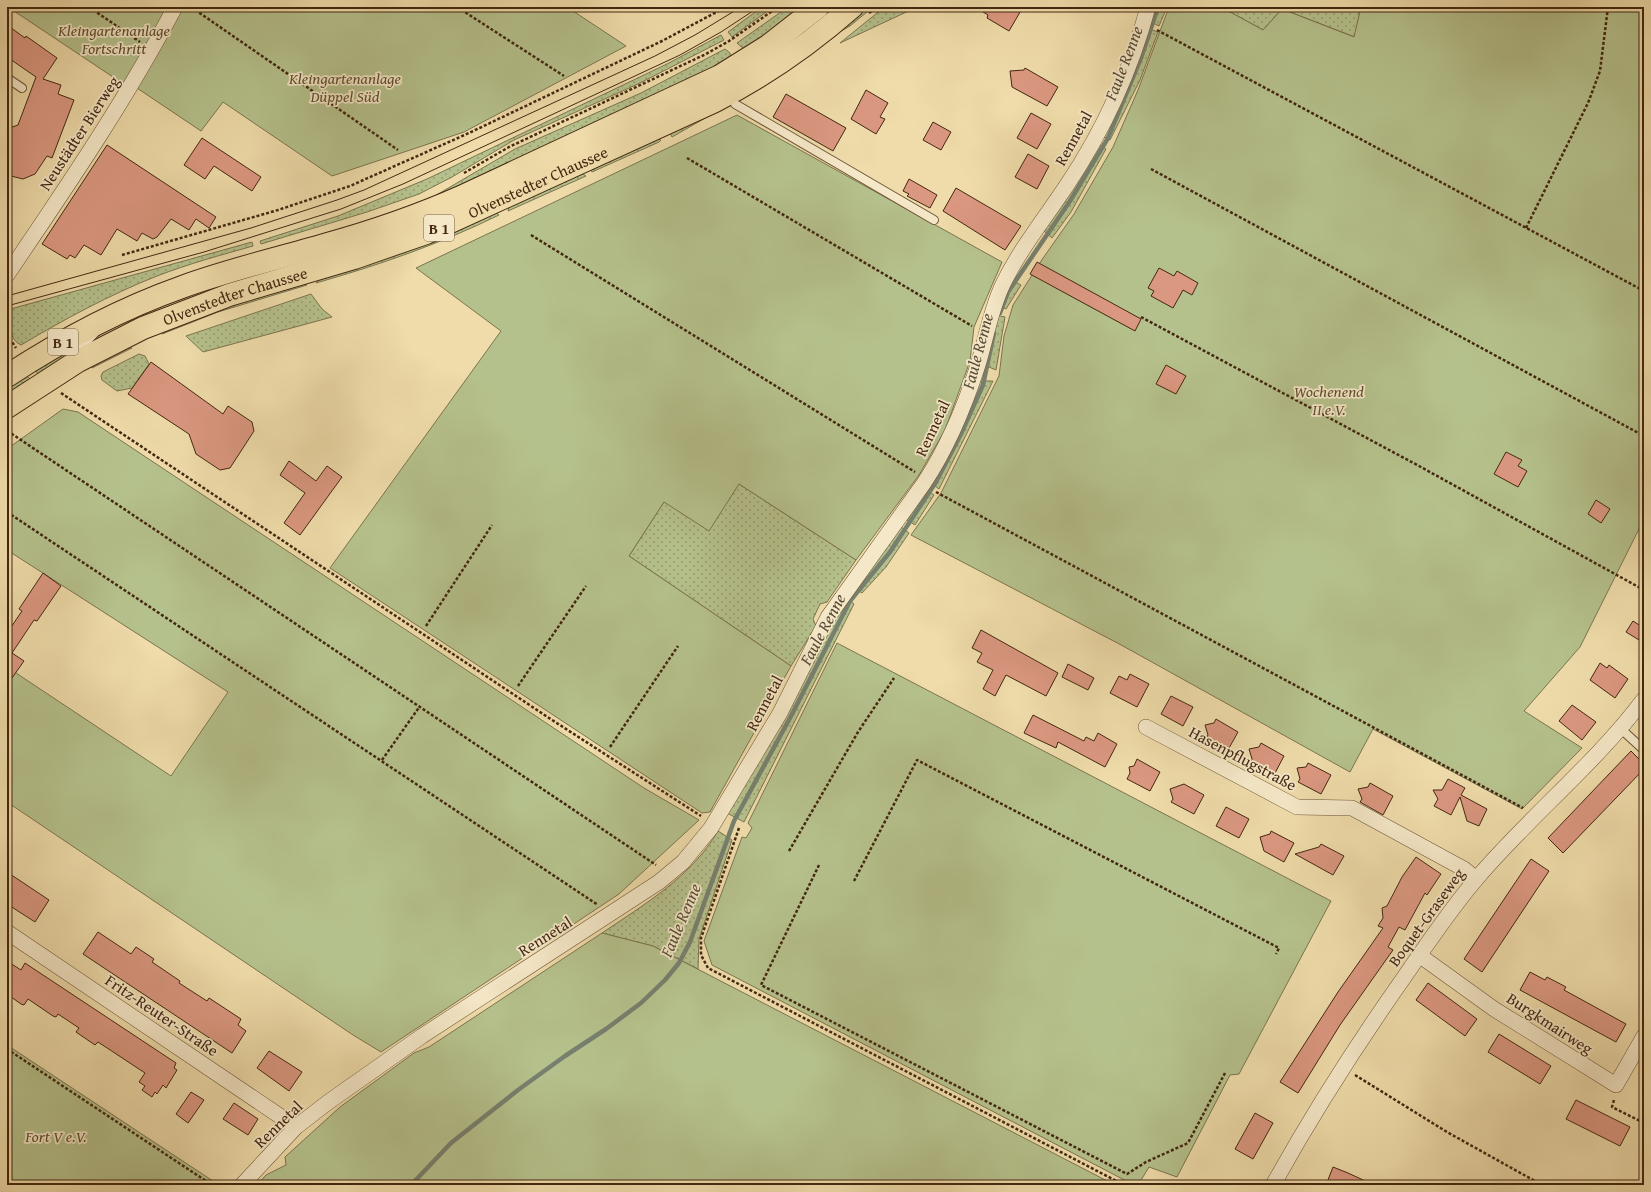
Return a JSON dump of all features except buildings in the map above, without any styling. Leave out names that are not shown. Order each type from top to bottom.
[{"type":"main road","name":"Olvenstedter Chaussee","points":[[7,376],[44,352],[121,312],[183,286],[359,235],[440,206],[720,76],[768,46],[818,7]]},
{"type":"main road","name":"Olvenstedter Chaussee","points":[[7,407],[78,362],[143,328],[208,302],[360,256],[426,233],[548,179],[730,93],[801,50],[852,7]]},
{"type":"street","name":"Neustädter Bierweg","points":[[7,274],[56,202],[152,50],[174,7]]},
{"type":"street","name":"Rennetal","points":[[242,1185],[296,1127],[327,1103],[422,1036],[659,882],[694,851],[718,817],[780,713],[828,617],[924,483],[948,441],[977,368],[998,294],[1008,274],[1068,184],[1095,138],[1131,61],[1148,7]]},
{"type":"street","name":"Boquet-Graseweg","points":[[1276,1184],[1343,1066],[1419,955],[1476,879],[1517,833],[1621,729],[1644,699]]},
{"type":"street","name":"Hasenpflugstraße","points":[[1146,727],[1297,807],[1352,808],[1464,868],[1476,879]]},
{"type":"street","name":"Fritz-Reuter-Straße","points":[[7,932],[296,1127]]},
{"type":"street","name":"Burgkmairweg","points":[[1419,955],[1494,1009],[1616,1085]]},
{"type":"street","points":[[1616,1085],[1644,1036]]},
{"type":"lane","points":[[7,78],[22,88]]},
{"type":"lane","points":[[730,93],[735,104],[934,220]]},
{"type":"lane","points":[[78,362],[78,356],[84,344],[121,312]]},
{"type":"lane","points":[[1621,729],[1644,750]]},
{"type":"path","points":[[89,7],[152,50]]},
{"type":"path","points":[[191,7],[398,150]]},
{"type":"path","points":[[457,7],[564,76]]},
{"type":"path","points":[[122,255],[294,206],[356,183],[470,133],[662,41],[726,7]]},
{"type":"path","points":[[461,175],[508,147],[706,54],[729,41],[778,7]]},
{"type":"path","points":[[1526,228],[1588,103],[1600,71],[1608,7]]},
{"type":"path","points":[[1157,30],[1644,291]]},
{"type":"path","points":[[687,158],[974,327]]},
{"type":"path","points":[[1151,169],[1644,436]]},
{"type":"path","points":[[531,235],[919,475]]},
{"type":"path","points":[[1141,316],[1419,466],[1644,590]]},
{"type":"path","points":[[7,334],[19,353]]},
{"type":"path","points":[[12,352],[23,346]]},
{"type":"path","points":[[59,392],[707,820],[718,817]]},
{"type":"path","points":[[7,437],[12,434],[661,868]]},
{"type":"path","points":[[936,492],[1524,808]]},
{"type":"path","points":[[7,512],[382,760],[600,907]]},
{"type":"path","points":[[426,626],[492,525]]},
{"type":"path","points":[[518,686],[586,586]]},
{"type":"path","points":[[610,747],[678,646]]},
{"type":"path","points":[[789,851],[858,732],[894,678]]},
{"type":"path","points":[[382,760],[420,706]]},
{"type":"path","points":[[854,881],[917,760],[1279,948],[1276,954]]},
{"type":"path","points":[[739,828],[701,938],[701,955],[705,966],[715,973],[758,993],[1124,1185]]},
{"type":"path","points":[[818,865],[761,985],[1127,1174],[1146,1162],[1188,1143],[1225,1073]]},
{"type":"path","points":[[7,1049],[212,1185]]},
{"type":"path","points":[[1353,1074],[1446,1132],[1542,1185]]},
{"type":"path","points":[[1616,1085],[1612,1107],[1644,1123]]},
{"type":"green space","name":"Kleingartenanlage Fortschritt","points":[[8,7],[167,7],[125,85]]},
{"type":"green space","name":"Kleingartenanlage Düppel Süd","points":[[182,7],[567,7],[626,46],[464,132],[332,176],[223,102],[201,131],[137,88]]},
{"type":"green space","points":[[762,7],[773,7],[732,37],[728,32]]},
{"type":"green space","points":[[788,7],[806,7],[745,50],[737,43]]},
{"type":"green space","points":[[867,7],[873,7],[850,26],[836,34]]},
{"type":"green space","points":[[889,7],[917,7],[840,43],[882,9]]},
{"type":"green space","points":[[1153,7],[1167,7],[1159,26],[1149,21]]},
{"type":"green space","name":"Wochenend II e.V.","points":[[1169,7],[1221,7],[1263,30],[1282,9],[1354,37],[1361,7],[1644,7],[1644,524],[1642,523],[1580,647],[1524,711],[1582,748],[1522,809],[1373,729],[1350,772],[1123,646],[911,535],[941,493],[999,376],[1004,336],[1013,305],[1041,261],[1074,214],[1113,147],[1138,90]]},
{"type":"green space","points":[[1221,7],[1361,7],[1355,37],[1282,9],[1263,30]]},
{"type":"green space","points":[[1147,28],[1158,32],[1140,80],[1110,140],[1103,137]]},
{"type":"green space","points":[[721,35],[724,40],[640,83],[514,140],[452,177],[419,194],[367,212],[261,244],[260,241],[338,216],[427,179],[669,63]]},
{"type":"green space","points":[[725,49],[730,53],[731,59],[411,210],[262,251],[379,218],[433,197],[515,149],[641,93]]},
{"type":"green space","points":[[714,113],[672,137],[670,133]]},
{"type":"green space","points":[[737,115],[1002,262],[974,327],[970,361],[945,430],[919,475],[856,560],[739,484],[709,531],[664,502],[629,556],[791,666],[710,812],[702,813],[330,568],[501,331],[416,268]]},
{"type":"green space","points":[[658,139],[661,140],[592,172],[590,169]]},
{"type":"green space","points":[[1099,144],[1106,149],[1071,212],[1052,238],[1044,231],[1064,203]]},
{"type":"green space","points":[[582,173],[586,176],[508,211],[509,207]]},
{"type":"green space","points":[[496,213],[499,215],[432,245],[363,269],[316,283],[320,278]]},
{"type":"green space","points":[[252,242],[253,246],[157,276],[104,299],[21,345],[17,343],[12,335],[7,310]]},
{"type":"green space","points":[[1011,280],[1021,285],[1006,309],[998,305]]},
{"type":"green space","points":[[302,283],[307,285],[218,312],[162,334],[196,317]]},
{"type":"green space","points":[[311,294],[322,309],[332,317],[203,352],[186,336]]},
{"type":"green space","points":[[996,315],[1005,317],[996,370],[984,365]]},
{"type":"green space","points":[[73,346],[73,353],[39,375],[35,370]]},
{"type":"green space","points":[[125,348],[132,348],[92,368],[94,363]]},
{"type":"green space","points":[[139,354],[145,356],[149,364],[132,388],[117,391],[102,380],[101,376],[103,372]]},
{"type":"green space","points":[[26,375],[32,381],[7,399],[7,387]]},
{"type":"green space","points":[[978,381],[993,381],[939,489],[930,482]]},
{"type":"green space","points":[[63,409],[78,412],[644,788],[699,820],[619,894],[381,1052],[353,1035],[7,802],[7,667],[171,776],[228,692],[7,550],[7,449]]},
{"type":"green space","points":[[739,484],[856,560],[827,602],[820,604],[813,619],[816,626],[791,666],[629,556],[664,502]]},
{"type":"green space","points":[[927,490],[934,495],[915,525],[907,520]]},
{"type":"green space","points":[[901,527],[909,533],[886,567],[862,593],[856,589]]},
{"type":"green space","points":[[847,598],[854,604],[744,822],[727,813]]},
{"type":"green space","points":[[837,643],[1331,901],[1239,1074],[1230,1075],[1177,1177],[1149,1167],[1138,1185],[1134,1185],[712,965],[704,941],[742,837],[746,838],[752,828],[748,823]]},
{"type":"green space","points":[[718,831],[732,840],[699,939],[698,969],[653,946],[602,933],[650,900],[681,876],[695,862]]},
{"type":"green space","points":[[602,933],[653,946],[1115,1185],[257,1185],[266,1175],[286,1165],[285,1157],[340,1107],[414,1053],[429,1047]]},
{"type":"green space","name":"Fort V e.V.","points":[[7,1045],[219,1185],[7,1185]]},
{"type":"waterway","name":"Faule Renne","points":[[1000,313],[1008,292],[1070,201],[1108,138],[1141,58],[1158,7]]},
{"type":"waterway","name":"Faule Renne","points":[[411,1185],[451,1143],[518,1090],[641,1003],[665,980],[679,963],[690,942],[734,821],[790,718],[850,601],[890,552],[936,482],[961,434],[983,385],[994,333]]},
{"type":"tram line","points":[[7,296],[251,228],[364,190],[655,56],[695,35],[741,7]]},
{"type":"tram line","points":[[7,306],[204,252],[341,209],[403,184],[680,55],[721,32],[759,7]]}]
